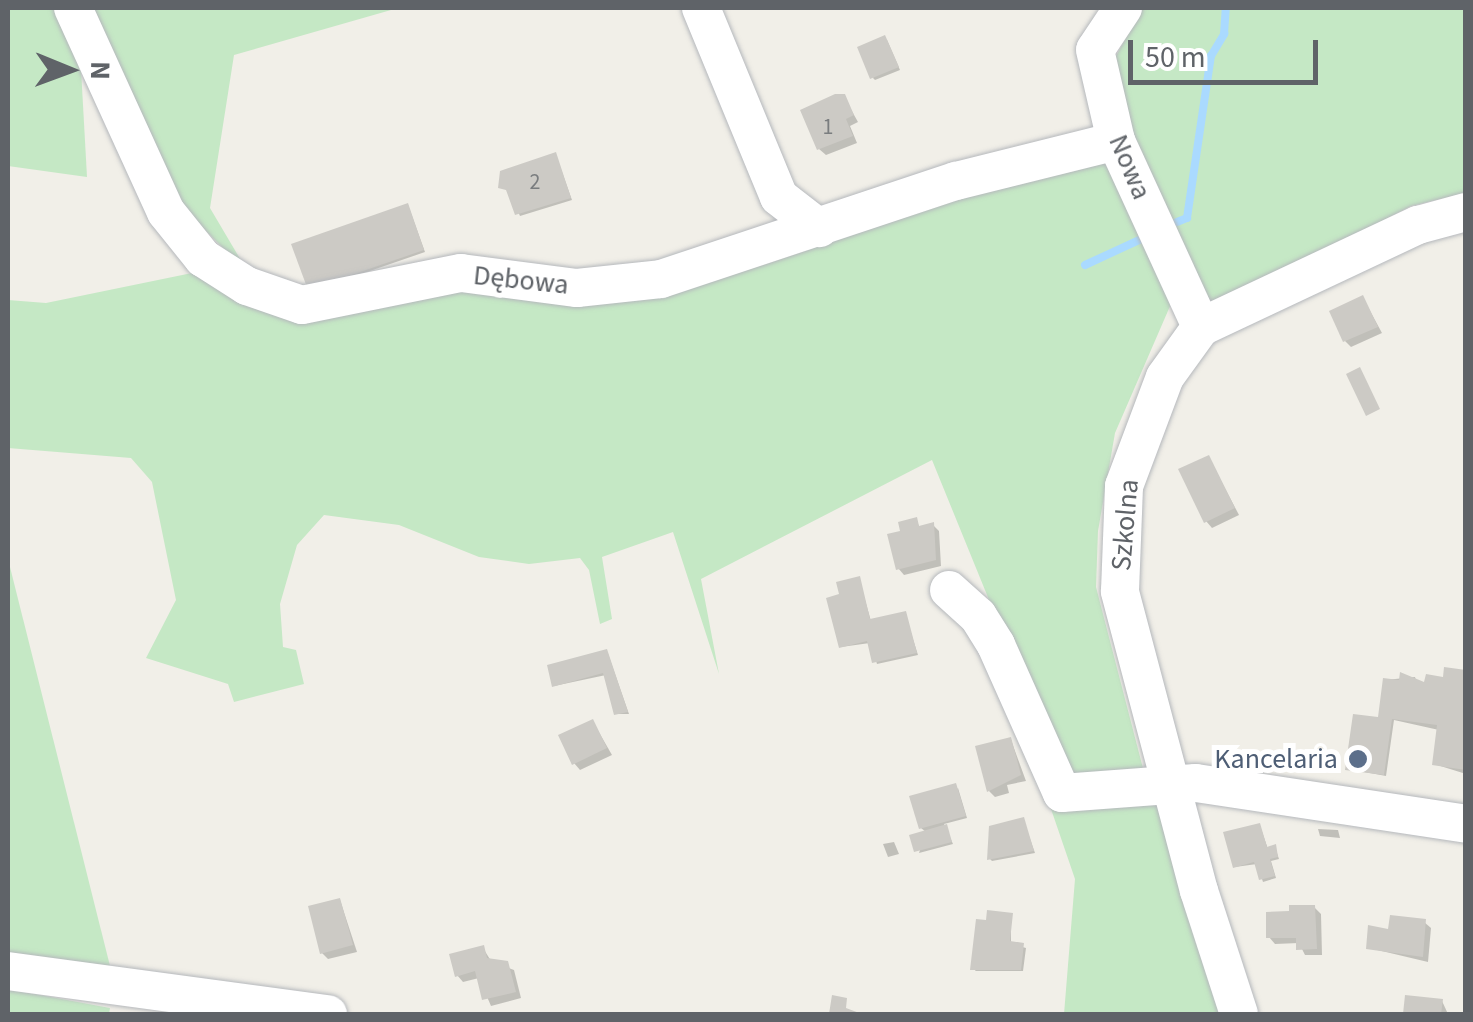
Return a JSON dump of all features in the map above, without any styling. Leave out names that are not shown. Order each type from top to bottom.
[{"type":"street","name":"Dębowa","points":[[73,8],[166,212],[203,258],[248,286],[302,305],[462,273],[617,287],[819,228],[956,182],[1116,141]]},
{"type":"street","points":[[701,8],[779,198],[819,228]]},
{"type":"street","name":"Nowa","points":[[1123,8],[1095,50],[1116,141],[1201,327]]},
{"type":"street","name":"Szkolna","points":[[1239,1014],[1171,789],[1120,590],[1118,537],[1140,432],[1165,376],[1201,327],[1418,224],[1466,212]]},
{"type":"street","points":[[949,590],[978,616],[996,645],[1062,793],[1171,789],[1196,782],[1466,824]]},
{"type":"street","points":[[8,971],[216,1007],[328,1014]]},
{"type":"green space","points":[[8,8],[54,8],[81,69],[87,177],[8,166]]},
{"type":"green space","points":[[90,8],[398,8],[234,55],[210,208],[249,274],[185,210]]},
{"type":"green space","points":[[1142,8],[1465,8],[1465,193],[1411,206],[1217,306],[1200,291],[1123,132],[1115,58]]},
{"type":"green space","points":[[1112,156],[1174,297],[1115,433],[1098,531],[1096,587],[1145,776],[1062,779],[932,460],[701,579],[719,674],[673,532],[602,557],[612,619],[600,624],[589,570],[580,558],[529,564],[479,557],[399,525],[324,515],[297,545],[280,604],[283,647],[296,650],[304,684],[234,702],[228,684],[146,658],[176,600],[152,482],[131,458],[8,448],[8,300],[46,303],[192,273],[256,303],[420,287],[534,292],[1059,160]]},
{"type":"green space","points":[[8,559],[112,974],[8,961]]},
{"type":"green space","points":[[1157,794],[1223,1014],[1064,1014],[1075,879],[1051,809]]},
{"type":"green space","points":[[8,989],[110,1008],[109,1014],[8,1014]]},
{"type":"building","points":[[885,35],[899,67],[870,79],[857,47]]},
{"type":"building","points":[[835,94],[845,94],[854,115],[846,119],[853,136],[817,150],[800,110]]},
{"type":"building","points":[[556,152],[571,198],[515,215],[506,190],[498,188],[500,171]]},
{"type":"building","points":[[408,203],[424,250],[308,290],[291,244]]},
{"type":"building","points":[[1363,295],[1378,327],[1343,342],[1329,311]]},
{"type":"building","points":[[1360,367],[1380,409],[1366,416],[1346,374]]},
{"type":"building","points":[[1209,455],[1235,508],[1204,523],[1178,469]]},
{"type":"building","points":[[917,517],[919,526],[934,522],[936,560],[896,570],[887,534],[900,531],[898,522]]},
{"type":"building","points":[[860,576],[870,619],[906,611],[917,653],[872,663],[867,641],[839,648],[826,598],[839,594],[836,582]]},
{"type":"building","points":[[607,649],[628,712],[614,715],[603,673],[552,687],[547,665]]},
{"type":"building","points":[[1444,667],[1466,670],[1466,770],[1432,765],[1437,725],[1392,719],[1384,775],[1345,770],[1353,714],[1378,717],[1383,678],[1399,680],[1400,672],[1424,682],[1426,674],[1443,677]]},
{"type":"building","points":[[593,719],[607,748],[572,765],[558,735]]},
{"type":"building","points":[[1011,737],[1021,775],[987,792],[975,746]]},
{"type":"building","points":[[956,783],[966,816],[919,829],[909,796]]},
{"type":"building","points":[[1024,817],[1034,851],[987,860],[989,826]]},
{"type":"building","points":[[1260,823],[1267,847],[1276,844],[1278,857],[1270,859],[1275,876],[1259,880],[1254,862],[1233,868],[1223,832]]},
{"type":"building","points":[[947,824],[952,842],[914,852],[909,835]]},
{"type":"building","points":[[340,898],[353,945],[320,954],[308,906]]},
{"type":"building","points":[[1289,905],[1315,905],[1317,949],[1296,950],[1296,938],[1266,938],[1266,912],[1289,911]]},
{"type":"building","points":[[987,910],[1013,913],[1010,941],[1024,943],[1021,970],[970,970],[976,919],[986,920]]},
{"type":"building","points":[[1390,915],[1426,919],[1423,957],[1366,949],[1368,925],[1388,929]]},
{"type":"building","points":[[484,945],[487,958],[508,961],[516,992],[482,1000],[475,971],[455,977],[449,954]]},
{"type":"building","points":[[832,995],[847,998],[846,1008],[862,1014],[829,1014]]},
{"type":"building","points":[[1405,995],[1443,999],[1441,1014],[1403,1014]]},
{"type":"waterway","points":[[1177,222],[1187,218],[1211,56],[1224,34],[1226,8]]},
{"type":"waterway","points":[[1085,265],[1139,240]]},
{"type":"place","name":"Kancelaria","points":[[1358,759]]}]
